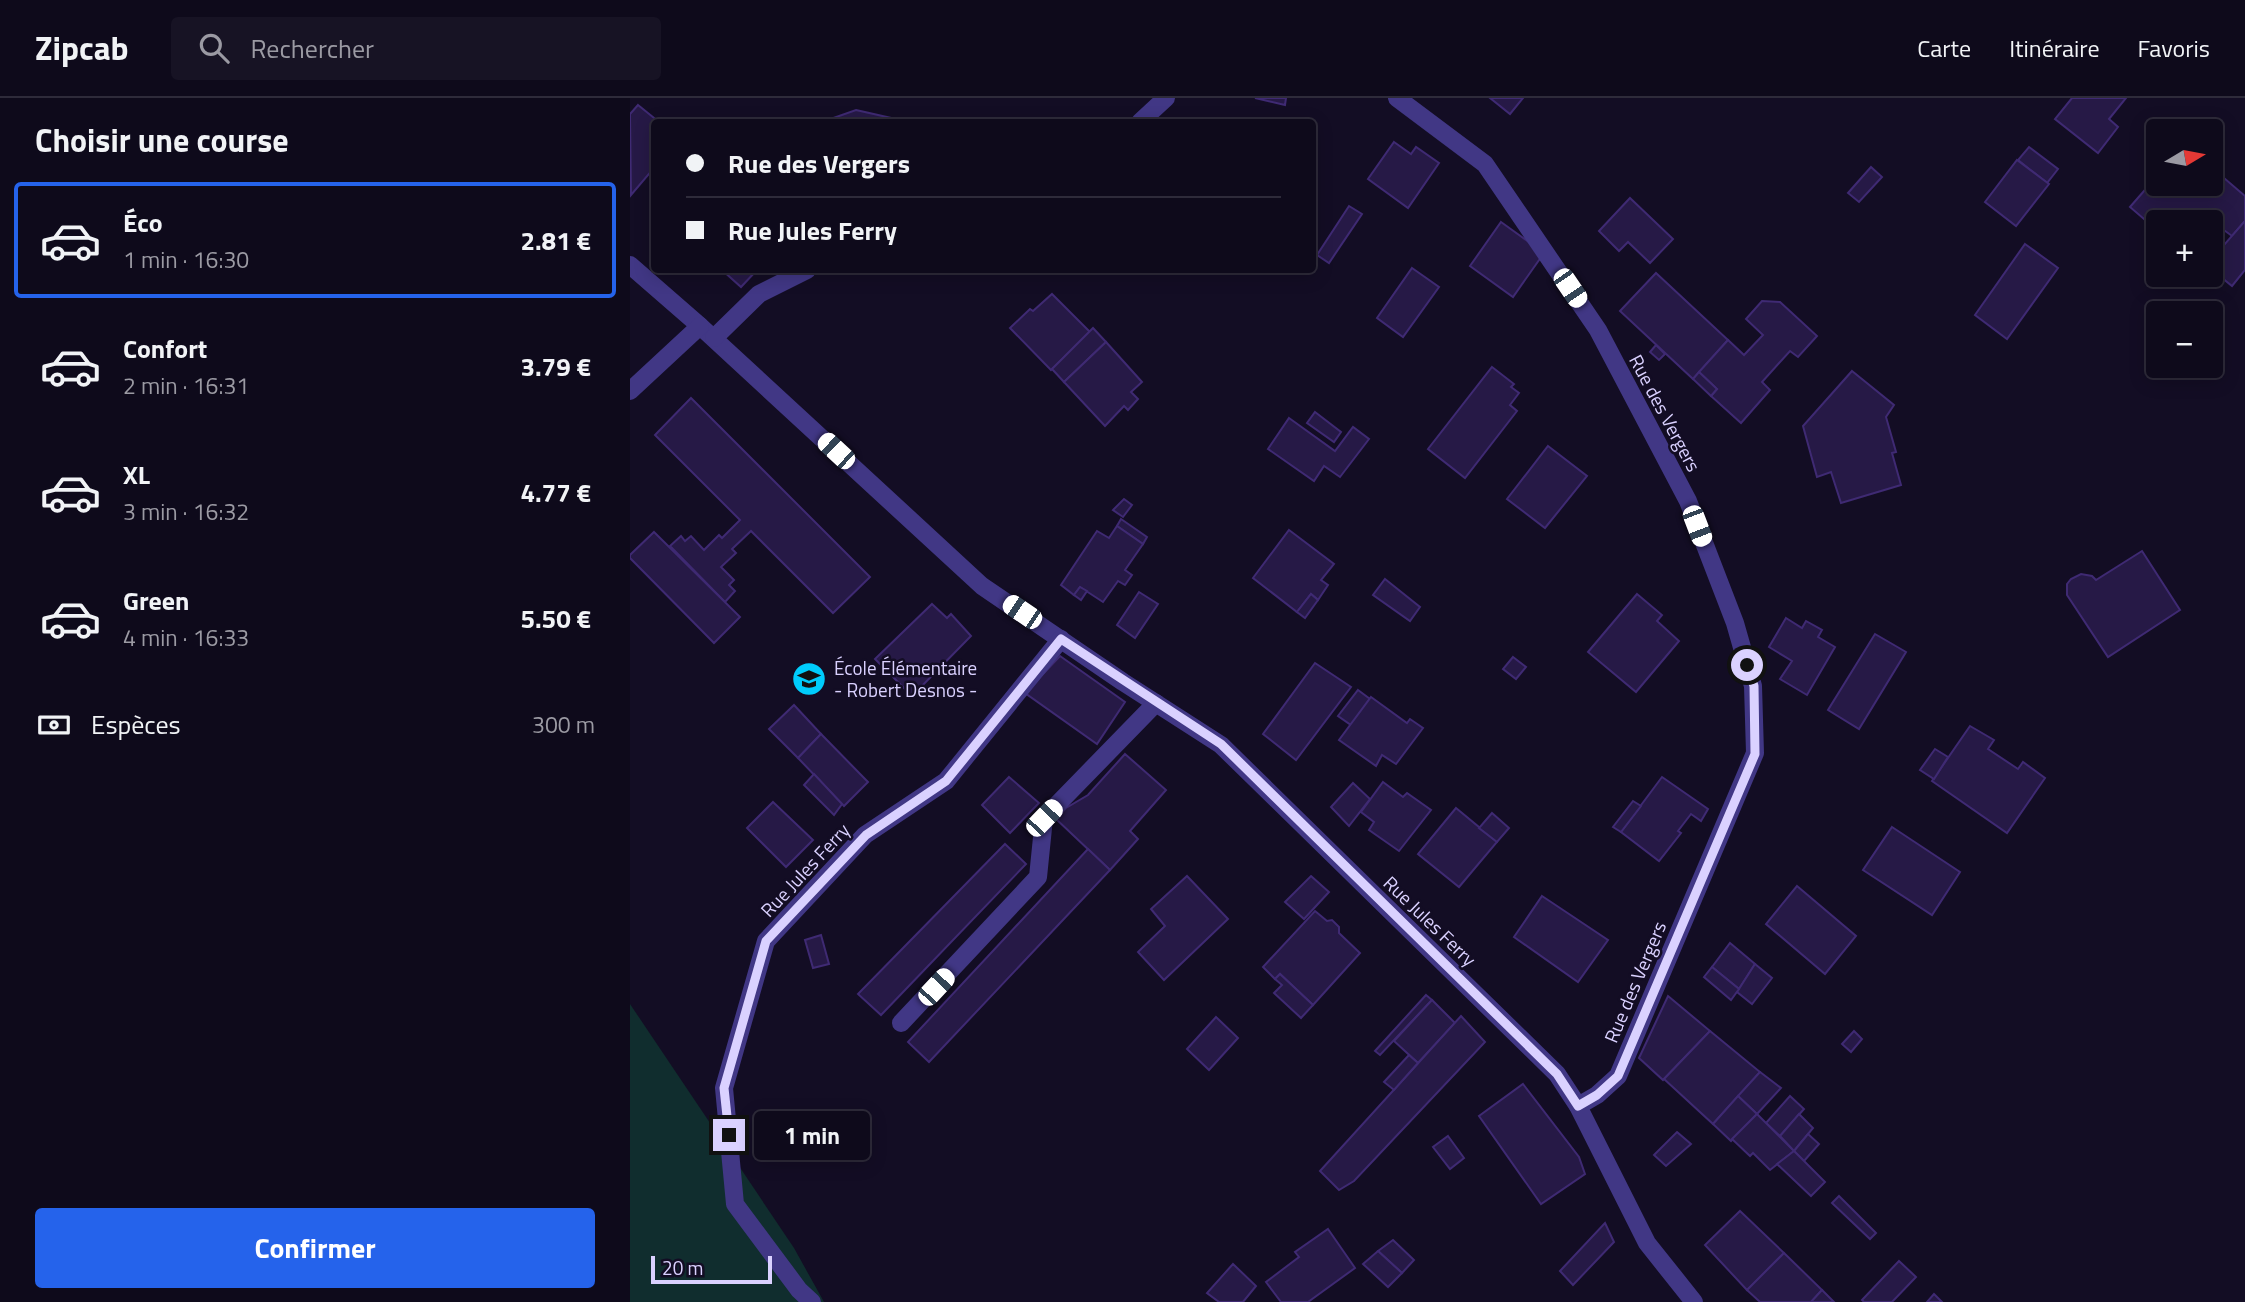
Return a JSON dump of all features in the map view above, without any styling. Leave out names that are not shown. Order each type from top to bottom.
[{"type":"street","points":[[1143,119],[1166,98]]},
{"type":"street","name":"Rue des Vergers","points":[[1397,98],[1485,164],[1598,330],[1688,501],[1735,623],[1754,686],[1755,754],[1618,1076],[1597,1095],[1578,1106]]},
{"type":"street","name":"Rue Jules Ferry","points":[[630,265],[714,338],[982,586],[1221,744],[1557,1074],[1578,1106],[1647,1242],[1694,1302]]},
{"type":"street","points":[[714,338],[759,294],[801,273]]},
{"type":"street","points":[[630,391],[700,326]]},
{"type":"street","name":"Rue Jules Ferry","points":[[812,1302],[799,1290],[735,1204],[724,1088],[766,941],[866,835],[946,781],[1061,639]]},
{"type":"street","points":[[901,1023],[1038,877],[1044,818],[1156,703]]},
{"type":"green space","points":[[630,1004],[794,1248],[824,1302],[630,1302]]},
{"type":"building","points":[[1255,98],[1286,98],[1285,105]]},
{"type":"building","points":[[1490,98],[1523,98],[1510,114]]},
{"type":"building","points":[[2072,98],[2126,98],[2109,119],[2118,127],[2098,153],[2055,119]]},
{"type":"building","points":[[638,105],[655,119],[651,119],[651,172],[631,195],[630,114]]},
{"type":"building","points":[[856,110],[896,119],[830,119]]},
{"type":"building","points":[[1394,142],[1411,154],[1416,147],[1439,163],[1408,208],[1368,179]]},
{"type":"building","points":[[2029,147],[2058,169],[2047,183],[2018,160]]},
{"type":"building","points":[[2017,160],[2049,184],[2016,226],[1985,202]]},
{"type":"building","points":[[1871,167],[1882,177],[1859,202],[1848,193]]},
{"type":"building","points":[[2223,177],[2245,196],[2245,221],[2232,236],[2223,229],[2223,210],[2146,210],[2146,221],[2130,207],[2146,189],[2146,196],[2223,196]]},
{"type":"building","points":[[1630,198],[1673,239],[1650,263],[1628,242],[1619,251],[1599,231]]},
{"type":"building","points":[[1349,206],[1362,214],[1329,263],[1317,255]]},
{"type":"building","points":[[2245,221],[2245,270],[2232,286],[2223,279],[2223,246]]},
{"type":"building","points":[[1501,222],[1544,253],[1513,297],[1470,266]]},
{"type":"building","points":[[2025,244],[2058,268],[2007,339],[1975,315]]},
{"type":"building","points":[[1412,268],[1439,287],[1403,337],[1377,318]]},
{"type":"building","points":[[725,273],[754,273],[741,287]]},
{"type":"building","points":[[1656,273],[1728,340],[1693,379],[1620,311]]},
{"type":"building","points":[[1052,294],[1090,332],[1051,370],[1010,328],[1030,309],[1033,311]]},
{"type":"building","points":[[1762,301],[1780,302],[1817,336],[1798,357],[1790,351],[1762,382],[1770,390],[1741,423],[1711,396],[1717,389],[1699,372],[1728,340],[1744,355],[1763,335],[1746,319]]},
{"type":"building","points":[[1093,328],[1106,342],[1064,382],[1052,369]]},
{"type":"building","points":[[1106,342],[1142,382],[1131,392],[1138,399],[1128,410],[1124,406],[1105,426],[1064,382]]},
{"type":"building","points":[[1656,345],[1665,354],[1659,360],[1650,352]]},
{"type":"building","points":[[1492,367],[1514,384],[1511,387],[1519,393],[1510,405],[1517,411],[1465,478],[1428,449]]},
{"type":"building","points":[[1852,371],[1894,405],[1886,417],[1896,452],[1892,453],[1901,485],[1841,503],[1831,472],[1817,477],[1803,426]]},
{"type":"building","points":[[1699,372],[1717,389],[1711,396],[1693,379]]},
{"type":"building","points":[[691,398],[870,577],[833,613],[751,531],[732,549],[736,553],[721,567],[734,580],[729,585],[735,591],[725,602],[670,546],[681,536],[685,541],[691,536],[704,550],[719,535],[722,538],[740,520],[655,435]]},
{"type":"building","points":[[1315,412],[1341,432],[1334,442],[1307,423]]},
{"type":"building","points":[[1289,418],[1335,451],[1353,427],[1369,439],[1340,477],[1324,466],[1314,481],[1268,449]]},
{"type":"building","points":[[1548,446],[1587,476],[1545,528],[1507,499]]},
{"type":"building","points":[[1124,499],[1132,505],[1123,517],[1113,510]]},
{"type":"building","points":[[1121,519],[1147,537],[1143,544],[1117,526]]},
{"type":"building","points":[[1117,526],[1143,544],[1125,570],[1132,575],[1125,585],[1118,581],[1103,602],[1080,587],[1074,595],[1061,585],[1097,531],[1109,538]]},
{"type":"building","points":[[1289,530],[1334,564],[1321,580],[1328,585],[1318,600],[1311,594],[1297,612],[1253,578]]},
{"type":"building","points":[[654,532],[740,617],[714,643],[630,558]]},
{"type":"building","points":[[2142,551],[2180,610],[2108,657],[2067,595],[2067,584],[2081,574],[2092,576],[2096,580]]},
{"type":"building","points":[[1385,579],[1420,607],[1410,621],[1373,595]]},
{"type":"building","points":[[1080,587],[1087,591],[1081,600],[1074,595]]},
{"type":"building","points":[[1139,592],[1158,604],[1135,638],[1117,625]]},
{"type":"building","points":[[1311,594],[1318,600],[1305,618],[1297,612]]},
{"type":"building","points":[[1637,594],[1662,615],[1657,621],[1679,641],[1636,692],[1588,652]]},
{"type":"building","points":[[932,604],[947,618],[951,614],[971,636],[912,696],[875,659]]},
{"type":"building","points":[[1786,618],[1802,628],[1806,621],[1822,630],[1818,637],[1835,647],[1807,695],[1780,679],[1792,661],[1769,647]]},
{"type":"building","points":[[1875,634],[1906,652],[1859,729],[1828,710]]},
{"type":"building","points":[[1060,656],[1125,702],[1097,744],[1025,693]]},
{"type":"building","points":[[1513,657],[1526,667],[1516,679],[1503,669]]},
{"type":"building","points":[[1315,663],[1351,687],[1296,760],[1263,734]]},
{"type":"building","points":[[1358,690],[1370,699],[1351,725],[1338,716]]},
{"type":"building","points":[[1371,697],[1407,723],[1410,719],[1423,728],[1396,764],[1382,755],[1376,766],[1339,740]]},
{"type":"building","points":[[794,705],[821,734],[798,758],[769,729]]},
{"type":"building","points":[[1970,726],[1994,740],[1988,749],[2018,769],[2023,762],[2045,778],[2007,833],[1932,781]]},
{"type":"building","points":[[821,734],[868,782],[844,806],[798,758]]},
{"type":"building","points":[[1935,749],[1948,757],[1934,779],[1920,770]]},
{"type":"building","points":[[1125,754],[1166,790],[1130,831],[1138,839],[1110,870],[1056,819],[1066,808],[1088,795]]},
{"type":"building","points":[[814,774],[842,804],[834,815],[804,785]]},
{"type":"building","points":[[1009,777],[1039,803],[1010,833],[982,805]]},
{"type":"building","points":[[1662,777],[1708,809],[1701,821],[1691,814],[1678,831],[1681,833],[1659,861],[1621,832]]},
{"type":"building","points":[[1383,782],[1403,797],[1407,793],[1431,810],[1399,851],[1369,830],[1374,822],[1361,812]]},
{"type":"building","points":[[1353,783],[1370,799],[1349,826],[1331,807]]},
{"type":"building","points":[[1633,801],[1641,806],[1621,832],[1613,827]]},
{"type":"building","points":[[773,802],[813,840],[786,867],[747,828]]},
{"type":"building","points":[[1456,808],[1497,842],[1459,887],[1418,854]]},
{"type":"building","points":[[1492,813],[1509,828],[1497,842],[1479,828]]},
{"type":"building","points":[[1892,827],[1960,872],[1932,915],[1863,870]]},
{"type":"building","points":[[1005,844],[1026,864],[881,1015],[858,994]]},
{"type":"building","points":[[1088,849],[1110,870],[929,1062],[908,1042]]},
{"type":"building","points":[[1187,876],[1228,919],[1164,980],[1138,952],[1165,926],[1151,909]]},
{"type":"building","points":[[1311,876],[1329,892],[1304,919],[1285,902]]},
{"type":"building","points":[[1797,886],[1856,936],[1825,974],[1766,924]]},
{"type":"building","points":[[1542,896],[1608,940],[1578,982],[1514,937]]},
{"type":"building","points":[[1315,911],[1327,921],[1332,920],[1339,927],[1339,933],[1360,953],[1313,1005],[1280,974],[1275,979],[1263,967]]},
{"type":"building","points":[[821,935],[829,964],[813,968],[805,940]]},
{"type":"building","points":[[1730,943],[1755,964],[1739,989],[1712,967]]},
{"type":"building","points":[[1755,964],[1772,978],[1752,1004],[1737,992]]},
{"type":"building","points":[[1712,967],[1739,989],[1731,1000],[1704,977]]},
{"type":"building","points":[[1280,974],[1313,1005],[1301,1018],[1274,993],[1282,985],[1275,979]]},
{"type":"building","points":[[1426,995],[1432,1000],[1380,1055],[1375,1051]]},
{"type":"building","points":[[1668,996],[1710,1031],[1663,1080],[1639,1058]]},
{"type":"building","points":[[1432,1000],[1455,1023],[1418,1063],[1394,1041]]},
{"type":"building","points":[[1461,1016],[1485,1042],[1354,1181],[1339,1190],[1320,1171]]},
{"type":"building","points":[[1216,1017],[1238,1038],[1209,1070],[1187,1049]]},
{"type":"building","points":[[1710,1031],[1760,1072],[1713,1124],[1664,1079]]},
{"type":"building","points":[[1854,1031],[1862,1039],[1851,1052],[1842,1044]]},
{"type":"building","points":[[1409,1055],[1418,1063],[1394,1090],[1384,1082]]},
{"type":"building","points":[[1760,1072],[1781,1088],[1757,1114],[1738,1096]]},
{"type":"building","points":[[1523,1084],[1579,1157],[1585,1174],[1541,1204],[1479,1116]]},
{"type":"building","points":[[1738,1096],[1757,1114],[1731,1141],[1713,1124]]},
{"type":"building","points":[[1790,1096],[1804,1109],[1780,1136],[1766,1123]]},
{"type":"building","points":[[1757,1114],[1794,1151],[1770,1170],[1753,1153],[1750,1156],[1732,1139]]},
{"type":"building","points":[[1799,1114],[1813,1128],[1794,1151],[1780,1136]]},
{"type":"building","points":[[1677,1132],[1691,1144],[1666,1166],[1654,1155]]},
{"type":"building","points":[[1808,1134],[1819,1144],[1804,1161],[1794,1151]]},
{"type":"building","points":[[1448,1136],[1464,1158],[1450,1169],[1433,1147]]},
{"type":"building","points":[[1794,1151],[1825,1182],[1811,1196],[1777,1164]]},
{"type":"building","points":[[1839,1196],[1876,1233],[1870,1239],[1832,1203]]},
{"type":"building","points":[[1740,1211],[1784,1253],[1747,1290],[1705,1245]]},
{"type":"building","points":[[1605,1223],[1614,1242],[1573,1285],[1560,1271]]},
{"type":"building","points":[[1328,1229],[1355,1268],[1308,1302],[1281,1302],[1266,1282],[1299,1257],[1295,1252]]},
{"type":"building","points":[[1393,1240],[1414,1260],[1402,1273],[1378,1251]]},
{"type":"building","points":[[1378,1251],[1402,1273],[1388,1287],[1363,1264]]},
{"type":"building","points":[[1784,1253],[1822,1290],[1811,1302],[1760,1302],[1747,1290]]},
{"type":"building","points":[[1899,1261],[1916,1277],[1892,1302],[1864,1302],[1862,1300]]},
{"type":"building","points":[[1233,1264],[1256,1286],[1243,1302],[1219,1302],[1207,1293]]},
{"type":"building","points":[[1822,1290],[1834,1302],[1811,1302]]},
{"type":"building","points":[[1934,1294],[1942,1302],[1927,1302]]},
{"type":"place","name":"École Élémentaire - Robert Desnos -","points":[[809,679]]},
{"type":"route","points":[[729,1135],[724,1088],[766,941],[866,835],[946,781],[1061,639],[1221,744],[1557,1074],[1578,1106],[1597,1095],[1618,1076],[1755,754],[1754,686],[1747,665]]}]
